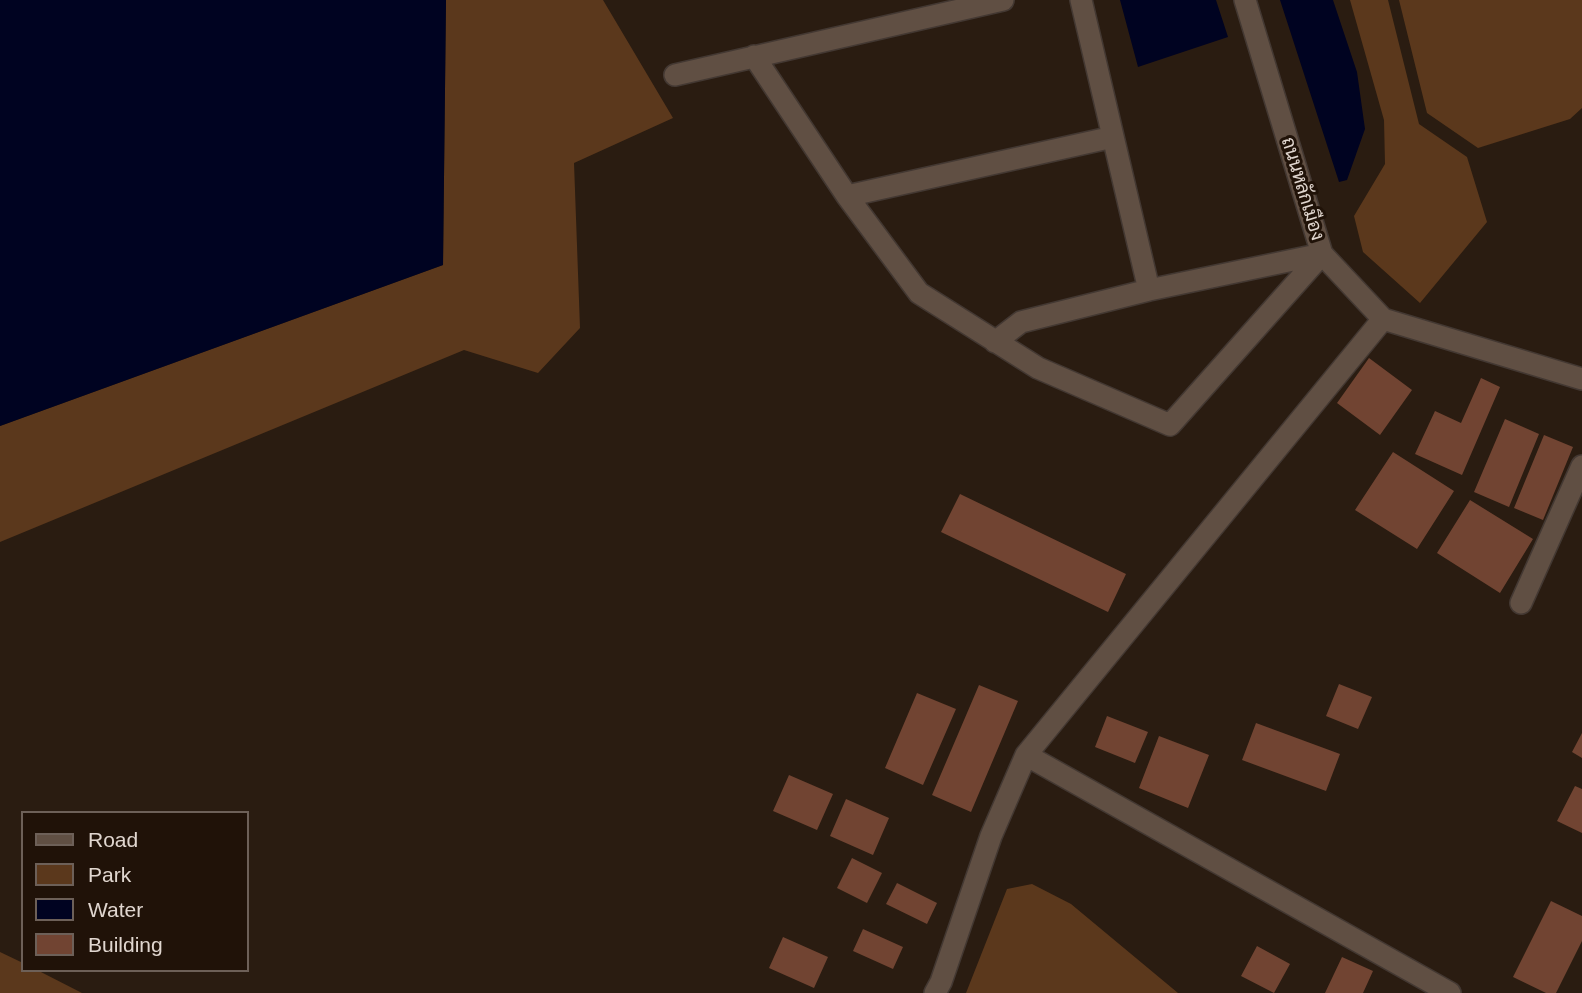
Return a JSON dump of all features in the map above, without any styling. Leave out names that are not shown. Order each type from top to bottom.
[{"type":"street","points":[[675,75],[1003,0]]},
{"type":"street","points":[[1081,0],[1149,290]]},
{"type":"street","name":"ถนนหลักเมือง","points":[[1245,0],[1322,254],[1383,319]]},
{"type":"street","points":[[754,56],[847,196],[919,293],[1038,368],[1170,425],[1322,254]]},
{"type":"street","points":[[847,196],[1113,137]]},
{"type":"street","points":[[995,342],[1021,321],[1149,290],[1322,254]]},
{"type":"street","points":[[935,993],[991,836],[1027,755],[1383,319],[1582,379]]},
{"type":"street","points":[[1521,603],[1582,466]]},
{"type":"street","points":[[1027,755],[1450,993]]},
{"type":"green space","points":[[446,0],[603,0],[673,118],[574,163],[580,328],[538,373],[464,350],[0,542],[0,426],[443,265]]},
{"type":"green space","points":[[1350,0],[1388,0],[1419,124],[1467,157],[1487,222],[1420,303],[1363,252],[1354,216],[1385,164],[1384,120]]},
{"type":"green space","points":[[1399,0],[1582,0],[1582,108],[1570,119],[1478,148],[1427,113]]},
{"type":"green space","points":[[1032,884],[1071,904],[1178,993],[966,993],[1007,889]]},
{"type":"green space","points":[[0,952],[21,962],[21,972],[41,972],[82,993],[0,993]]},
{"type":"water","points":[[0,0],[446,0],[443,265],[0,426]]},
{"type":"water","points":[[1120,0],[1216,0],[1228,37],[1138,67]]},
{"type":"water","points":[[1280,0],[1333,0],[1357,72],[1365,129],[1347,180],[1339,182]]},
{"type":"building","points":[[1369,358],[1412,390],[1380,435],[1337,403]]},
{"type":"building","points":[[1481,378],[1500,387],[1462,475],[1415,454],[1435,411],[1461,423]]},
{"type":"building","points":[[1505,419],[1539,434],[1509,507],[1474,492]]},
{"type":"building","points":[[1544,435],[1573,447],[1543,520],[1514,508]]},
{"type":"building","points":[[1393,452],[1454,491],[1417,549],[1355,510]]},
{"type":"building","points":[[960,494],[1126,574],[1108,612],[941,532]]},
{"type":"building","points":[[1470,500],[1533,539],[1500,593],[1437,553]]},
{"type":"building","points":[[1339,684],[1372,697],[1358,729],[1326,716]]},
{"type":"building","points":[[979,685],[1018,701],[971,812],[932,795]]},
{"type":"building","points":[[917,693],[956,709],[923,785],[885,768]]},
{"type":"building","points":[[1107,716],[1148,732],[1135,763],[1095,747]]},
{"type":"building","points":[[1256,723],[1340,754],[1326,791],[1242,760]]},
{"type":"building","points":[[1582,733],[1582,758],[1572,752]]},
{"type":"building","points":[[1159,736],[1209,755],[1188,808],[1139,788]]},
{"type":"building","points":[[789,775],[833,794],[817,830],[773,811]]},
{"type":"building","points":[[1575,786],[1582,789],[1582,833],[1557,821]]},
{"type":"building","points":[[846,799],[889,818],[873,855],[830,836]]},
{"type":"building","points":[[852,858],[882,873],[867,903],[837,888]]},
{"type":"building","points":[[897,883],[937,903],[927,924],[886,904]]},
{"type":"building","points":[[1551,901],[1582,916],[1582,941],[1556,993],[1546,993],[1513,977]]},
{"type":"building","points":[[863,929],[903,947],[893,969],[853,951]]},
{"type":"building","points":[[783,937],[828,957],[814,988],[769,968]]},
{"type":"building","points":[[1257,946],[1290,964],[1274,993],[1241,976]]},
{"type":"building","points":[[1342,957],[1373,971],[1363,993],[1325,993]]}]
